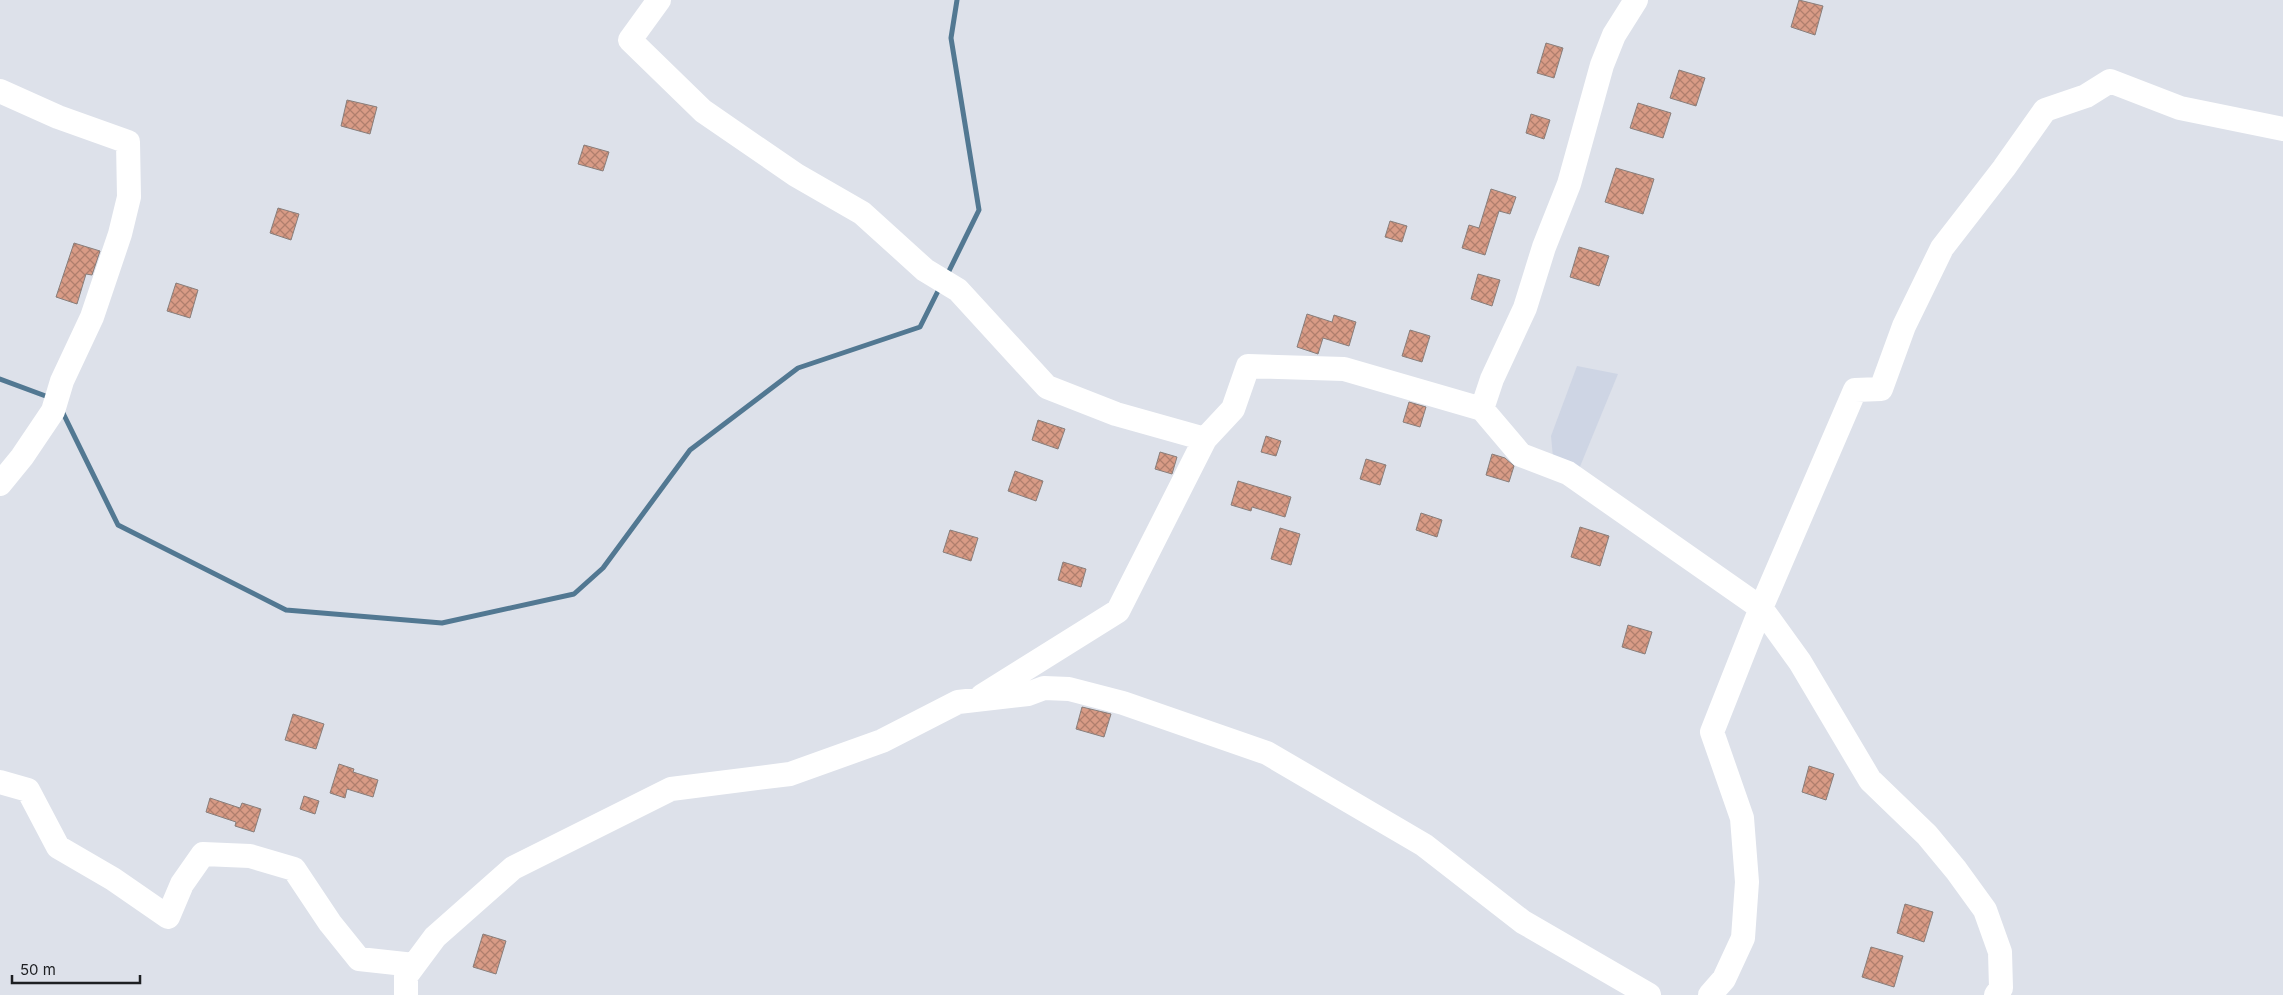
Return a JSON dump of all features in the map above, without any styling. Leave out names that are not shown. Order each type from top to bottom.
[{"type":"street","points":[[659,0],[630,40],[703,111],[796,175],[862,213],[925,270],[958,290],[1047,387],[1116,414],[1205,439]]},
{"type":"street","points":[[1482,408],[1492,379],[1525,308],[1544,247],[1569,184],[1602,65],[1614,35],[1636,0]]},
{"type":"street","points":[[1710,995],[1724,979],[1743,938],[1747,882],[1742,818],[1712,732],[1761,608],[1854,390],[1881,388],[1904,326],[1942,248],[2004,168],[2045,110],[2086,96],[2110,81],[2180,108],[2283,129]]},
{"type":"street","points":[[0,91],[58,118],[128,142],[129,196],[120,234],[92,317],[56,400],[22,456],[0,484]]},
{"type":"street","points":[[976,700],[1118,611],[1205,439],[1233,409],[1248,366],[1344,369],[1482,408],[1521,455],[1568,473],[1761,608],[1800,662],[1870,780],[1927,835],[1956,870],[1985,910],[2000,952],[2001,988],[1996,995]]},
{"type":"street","points":[[406,995],[406,976],[435,937],[513,868],[671,789],[790,774],[882,741],[958,702],[1028,694],[1044,688],[1069,689],[1123,703],[1267,753],[1424,845],[1523,922],[1649,995]]},
{"type":"street","points":[[0,782],[28,790],[58,848],[113,879],[168,916],[182,884],[203,854],[250,856],[294,869],[330,922],[359,959],[414,965]]},
{"type":"shaded area","points":[[1577,366],[1618,374],[1579,469],[1553,457],[1551,436]]},
{"type":"building","points":[[1799,0],[1823,6],[1815,35],[1791,27]]},
{"type":"building","points":[[1546,43],[1563,48],[1554,78],[1537,73]]},
{"type":"building","points":[[1679,70],[1705,78],[1696,106],[1670,98]]},
{"type":"building","points":[[347,100],[377,107],[370,134],[341,126]]},
{"type":"building","points":[[1638,103],[1671,113],[1663,138],[1630,128]]},
{"type":"building","points":[[1531,114],[1550,120],[1544,139],[1526,133]]},
{"type":"building","points":[[584,145],[609,152],[603,171],[578,164]]},
{"type":"building","points":[[1616,168],[1654,179],[1643,214],[1605,202]]},
{"type":"building","points":[[1491,189],[1516,197],[1510,214],[1499,211],[1485,255],[1462,248],[1469,225],[1479,228]]},
{"type":"building","points":[[278,208],[299,214],[291,240],[270,233]]},
{"type":"building","points":[[1390,221],[1407,226],[1402,242],[1385,237]]},
{"type":"building","points":[[74,243],[100,251],[92,275],[86,274],[77,304],[56,297]]},
{"type":"building","points":[[1579,247],[1609,256],[1599,286],[1570,277]]},
{"type":"building","points":[[1478,274],[1500,280],[1492,306],[1471,299]]},
{"type":"building","points":[[176,283],[198,290],[190,318],[167,311]]},
{"type":"building","points":[[1307,314],[1332,322],[1334,315],[1356,322],[1349,346],[1323,338],[1318,354],[1297,347]]},
{"type":"building","points":[[1410,330],[1430,336],[1422,362],[1402,356]]},
{"type":"building","points":[[1409,402],[1426,407],[1420,427],[1403,422]]},
{"type":"building","points":[[1038,420],[1065,429],[1058,449],[1032,440]]},
{"type":"building","points":[[1266,436],[1281,441],[1276,456],[1261,452]]},
{"type":"building","points":[[1160,452],[1177,457],[1172,474],[1155,469]]},
{"type":"building","points":[[1492,454],[1505,458],[1514,466],[1509,482],[1486,475]]},
{"type":"building","points":[[1366,459],[1386,465],[1380,485],[1360,479]]},
{"type":"building","points":[[1015,471],[1043,481],[1036,501],[1008,491]]},
{"type":"building","points":[[1238,481],[1291,497],[1285,517],[1252,507],[1251,511],[1231,505]]},
{"type":"building","points":[[1421,513],[1442,520],[1437,537],[1416,530]]},
{"type":"building","points":[[1580,527],[1609,536],[1600,566],[1571,557]]},
{"type":"building","points":[[1280,528],[1300,534],[1291,565],[1271,559]]},
{"type":"building","points":[[950,530],[978,538],[971,561],[943,552]]},
{"type":"building","points":[[1063,562],[1086,569],[1081,587],[1058,580]]},
{"type":"building","points":[[1628,625],[1652,632],[1645,654],[1622,647]]},
{"type":"building","points":[[1082,707],[1111,714],[1104,737],[1076,729]]},
{"type":"building","points":[[293,714],[324,724],[316,749],[285,740]]},
{"type":"building","points":[[339,764],[354,769],[353,772],[378,780],[373,797],[347,789],[345,798],[330,793]]},
{"type":"building","points":[[1809,766],[1834,774],[1826,800],[1802,792]]},
{"type":"building","points":[[304,796],[319,801],[315,814],[300,809]]},
{"type":"building","points":[[210,798],[240,808],[242,803],[261,809],[254,832],[235,826],[236,822],[206,812]]},
{"type":"building","points":[[1905,904],[1933,912],[1924,942],[1897,933]]},
{"type":"building","points":[[483,934],[506,941],[496,974],[473,967]]},
{"type":"building","points":[[1871,947],[1903,956],[1894,987],[1862,977]]},
{"type":"waterway","points":[[947,275],[979,210],[951,38],[957,0]]},
{"type":"waterway","points":[[61,409],[118,525],[286,610],[442,623],[574,594],[603,568],[690,450],[798,368],[920,327],[940,287]]},
{"type":"waterway","points":[[0,379],[51,398]]}]
